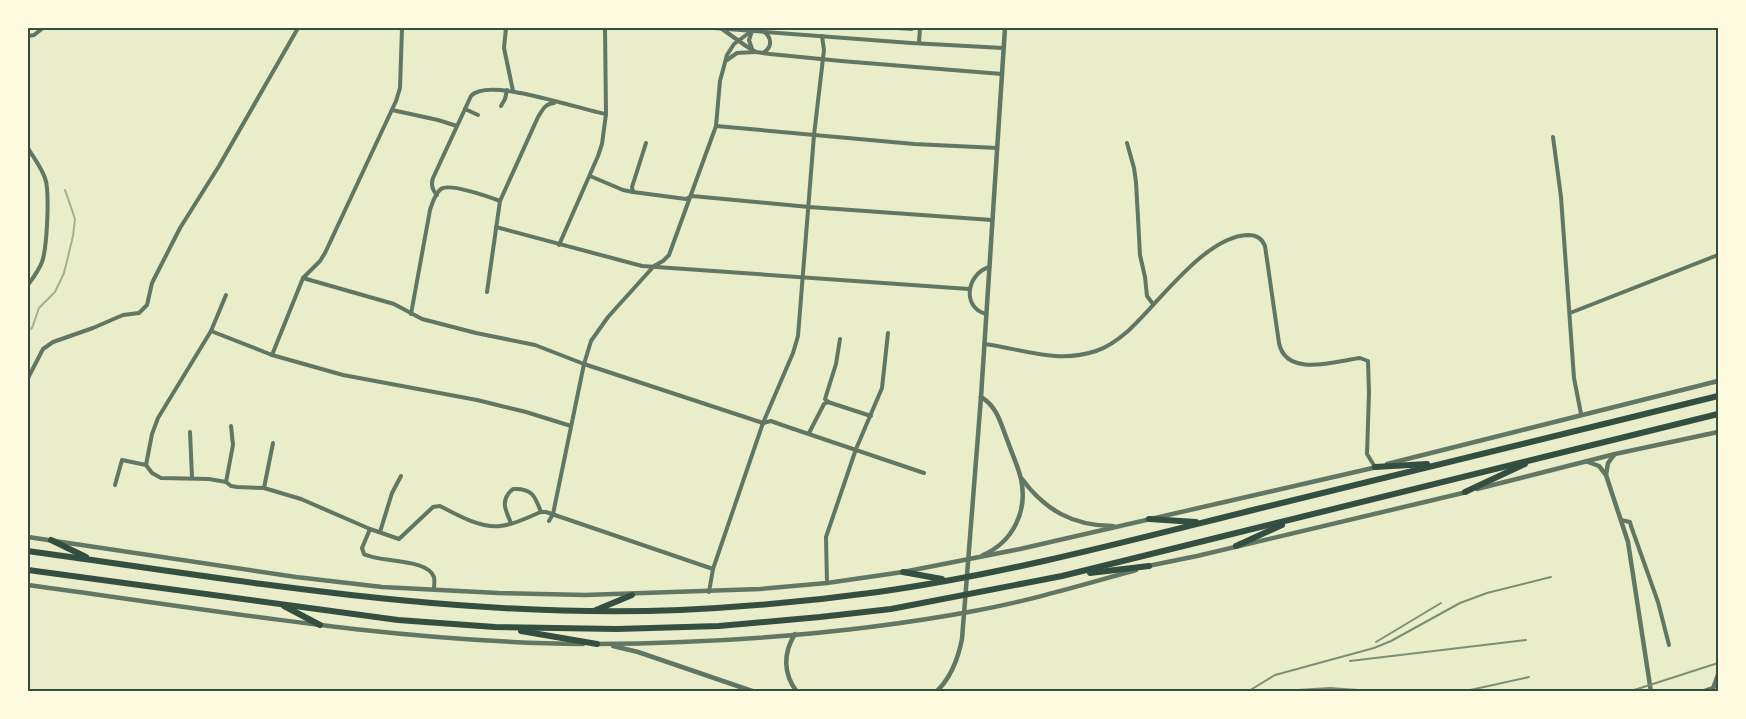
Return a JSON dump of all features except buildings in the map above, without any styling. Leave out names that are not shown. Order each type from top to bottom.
[{"type":"highway","points":[[28,552],[232,581],[381,599],[478,607],[591,612],[682,610],[765,605],[882,591],[1051,559],[1718,396]]},
{"type":"highway","points":[[28,570],[398,620],[495,627],[600,629],[719,626],[811,618],[892,609],[1062,576],[1718,414]]},
{"type":"highway","points":[[1465,492],[1540,458]]},
{"type":"highway","points":[[1376,467],[1443,463]]},
{"type":"highway","points":[[1236,546],[1296,518]]},
{"type":"highway","points":[[1149,519],[1203,522]]},
{"type":"highway","points":[[51,540],[92,560]]},
{"type":"highway","points":[[1062,576],[1149,566]]},
{"type":"highway","points":[[903,572],[945,580]]},
{"type":"highway","points":[[591,612],[632,595]]},
{"type":"highway","points":[[281,605],[320,625]]},
{"type":"highway","points":[[495,627],[601,644]]},
{"type":"street","points":[[28,36],[34,35],[43,28]]},
{"type":"street","points":[[28,378],[43,349],[53,342],[123,315],[139,313],[147,305],[152,283],[180,228],[219,166],[298,28]]},
{"type":"street","points":[[272,355],[303,278],[326,253],[392,110],[400,88],[402,28]]},
{"type":"street","points":[[506,28],[504,48],[513,91]]},
{"type":"street","points":[[559,245],[602,144],[606,114],[605,28]]},
{"type":"street","points":[[714,28],[753,29],[822,36],[1003,48]]},
{"type":"street","points":[[721,28],[754,51]]},
{"type":"street","points":[[919,43],[920,28]]},
{"type":"street","points":[[936,692],[950,674],[957,659],[962,640],[981,397],[1005,28]]},
{"type":"street","points":[[549,521],[553,514],[584,364],[591,341],[654,266],[664,261],[669,255],[716,126],[720,81],[730,49],[738,40],[753,29]]},
{"type":"street","points":[[753,29],[750,40],[754,51]]},
{"type":"street","points":[[762,31],[768,35],[770,42],[769,48],[763,53]]},
{"type":"street","points":[[709,592],[713,569],[764,423],[796,345],[822,59],[822,36]]},
{"type":"street","points":[[726,61],[737,53],[754,51],[822,59],[1002,74]]},
{"type":"street","points":[[437,195],[431,182],[470,96],[476,91],[492,88],[513,91],[606,114]]},
{"type":"street","points":[[501,106],[507,90]]},
{"type":"street","points":[[487,292],[500,201],[543,108],[547,104],[556,102]]},
{"type":"street","points":[[465,109],[478,115]]},
{"type":"street","points":[[392,110],[457,126]]},
{"type":"street","points":[[716,126],[914,144],[997,148]]},
{"type":"street","points":[[1553,137],[1561,197],[1574,378],[1581,414]]},
{"type":"street","points":[[633,192],[632,187],[646,143]]},
{"type":"street","points":[[1127,143],[1135,175],[1140,255],[1146,277],[1147,296],[1153,304]]},
{"type":"street","points":[[28,148],[46,179],[47,203],[45,247],[42,263],[28,285]]},
{"type":"street","points":[[590,176],[623,190],[686,199],[692,196],[809,207],[992,220]]},
{"type":"street","points":[[411,314],[430,210],[441,189],[447,188],[487,196],[500,201]]},
{"type":"street","points":[[496,227],[642,266],[969,289]]},
{"type":"street","points":[[984,344],[1052,357],[1094,352],[1105,348],[1128,331],[1186,271],[1218,245],[1233,237],[1242,235],[1260,238],[1265,246],[1279,343],[1283,352],[1302,365],[1360,358],[1368,361],[1367,454],[1376,467]]},
{"type":"street","points":[[1570,313],[1718,255]]},
{"type":"street","points":[[986,314],[980,312],[973,305],[969,289],[976,275],[989,267]]},
{"type":"street","points":[[303,278],[394,304],[422,319],[476,333],[535,345],[584,364],[764,423],[771,421],[924,473]]},
{"type":"street","points":[[146,465],[152,434],[158,418],[211,331],[226,295]]},
{"type":"street","points":[[211,331],[272,355],[343,375],[477,400],[571,426]]},
{"type":"street","points":[[827,582],[826,537],[856,449],[884,380],[888,333]]},
{"type":"street","points":[[840,339],[836,364],[825,399],[828,402],[871,416]]},
{"type":"street","points":[[28,537],[306,578],[382,587],[536,595],[632,595],[760,589],[903,572],[1126,525],[1376,467],[1718,381]]},
{"type":"street","points":[[981,397],[988,401],[996,411],[1021,478],[1037,498],[1054,512],[1086,523],[1103,526],[1126,525]]},
{"type":"street","points":[[808,433],[824,404],[828,402]]},
{"type":"street","points":[[226,482],[233,444],[231,426]]},
{"type":"street","points":[[190,432],[192,477]]},
{"type":"street","points":[[28,585],[320,625],[443,638],[532,644],[725,640],[795,634],[868,627],[975,611],[1053,593],[1149,566],[1465,492],[1616,454],[1718,432]]},
{"type":"street","points":[[264,488],[273,443]]},
{"type":"street","points":[[1606,474],[1608,464],[1616,454]]},
{"type":"street","points":[[116,485],[122,460],[146,465],[152,473],[161,478],[192,477],[226,482],[231,486],[237,487],[264,488],[302,499],[370,529],[399,539],[436,505],[469,520],[496,526],[542,512],[553,514],[713,569]]},
{"type":"street","points":[[1584,462],[1599,466],[1606,474],[1622,520],[1628,542],[1652,692]]},
{"type":"street","points":[[380,532],[392,493],[401,476]]},
{"type":"street","points":[[974,558],[996,548],[1010,534],[1018,519],[1022,504],[1021,478]]},
{"type":"street","points":[[511,523],[504,503],[506,496],[513,489],[526,490],[531,493],[536,498],[542,512]]},
{"type":"street","points":[[1622,520],[1630,522],[1632,526],[1658,602],[1670,645]]},
{"type":"street","points":[[370,529],[362,548],[364,554],[374,558],[420,566],[433,575],[434,589]]},
{"type":"street","points":[[795,634],[789,643],[786,670],[797,692]]},
{"type":"street","points":[[601,644],[638,652],[754,692]]},
{"type":"street","points":[[1713,688],[1718,674]]},
{"type":"street","points":[[1701,692],[1718,684]]},
{"type":"lane","points":[[883,28],[912,30]]},
{"type":"waterway","points":[[28,330],[32,328],[39,308],[55,292],[64,273],[75,219],[65,190]]},
{"type":"railway","points":[[1247,692],[1275,675],[1374,648],[1391,641],[1460,603],[1487,593],[1551,577]]},
{"type":"railway","points":[[1376,642],[1441,603]]},
{"type":"railway","points":[[1350,661],[1526,640]]},
{"type":"railway","points":[[1628,692],[1718,663]]},
{"type":"railway","points":[[1461,692],[1529,677]]},
{"type":"railway","points":[[1264,692],[1330,688],[1386,692]]}]
